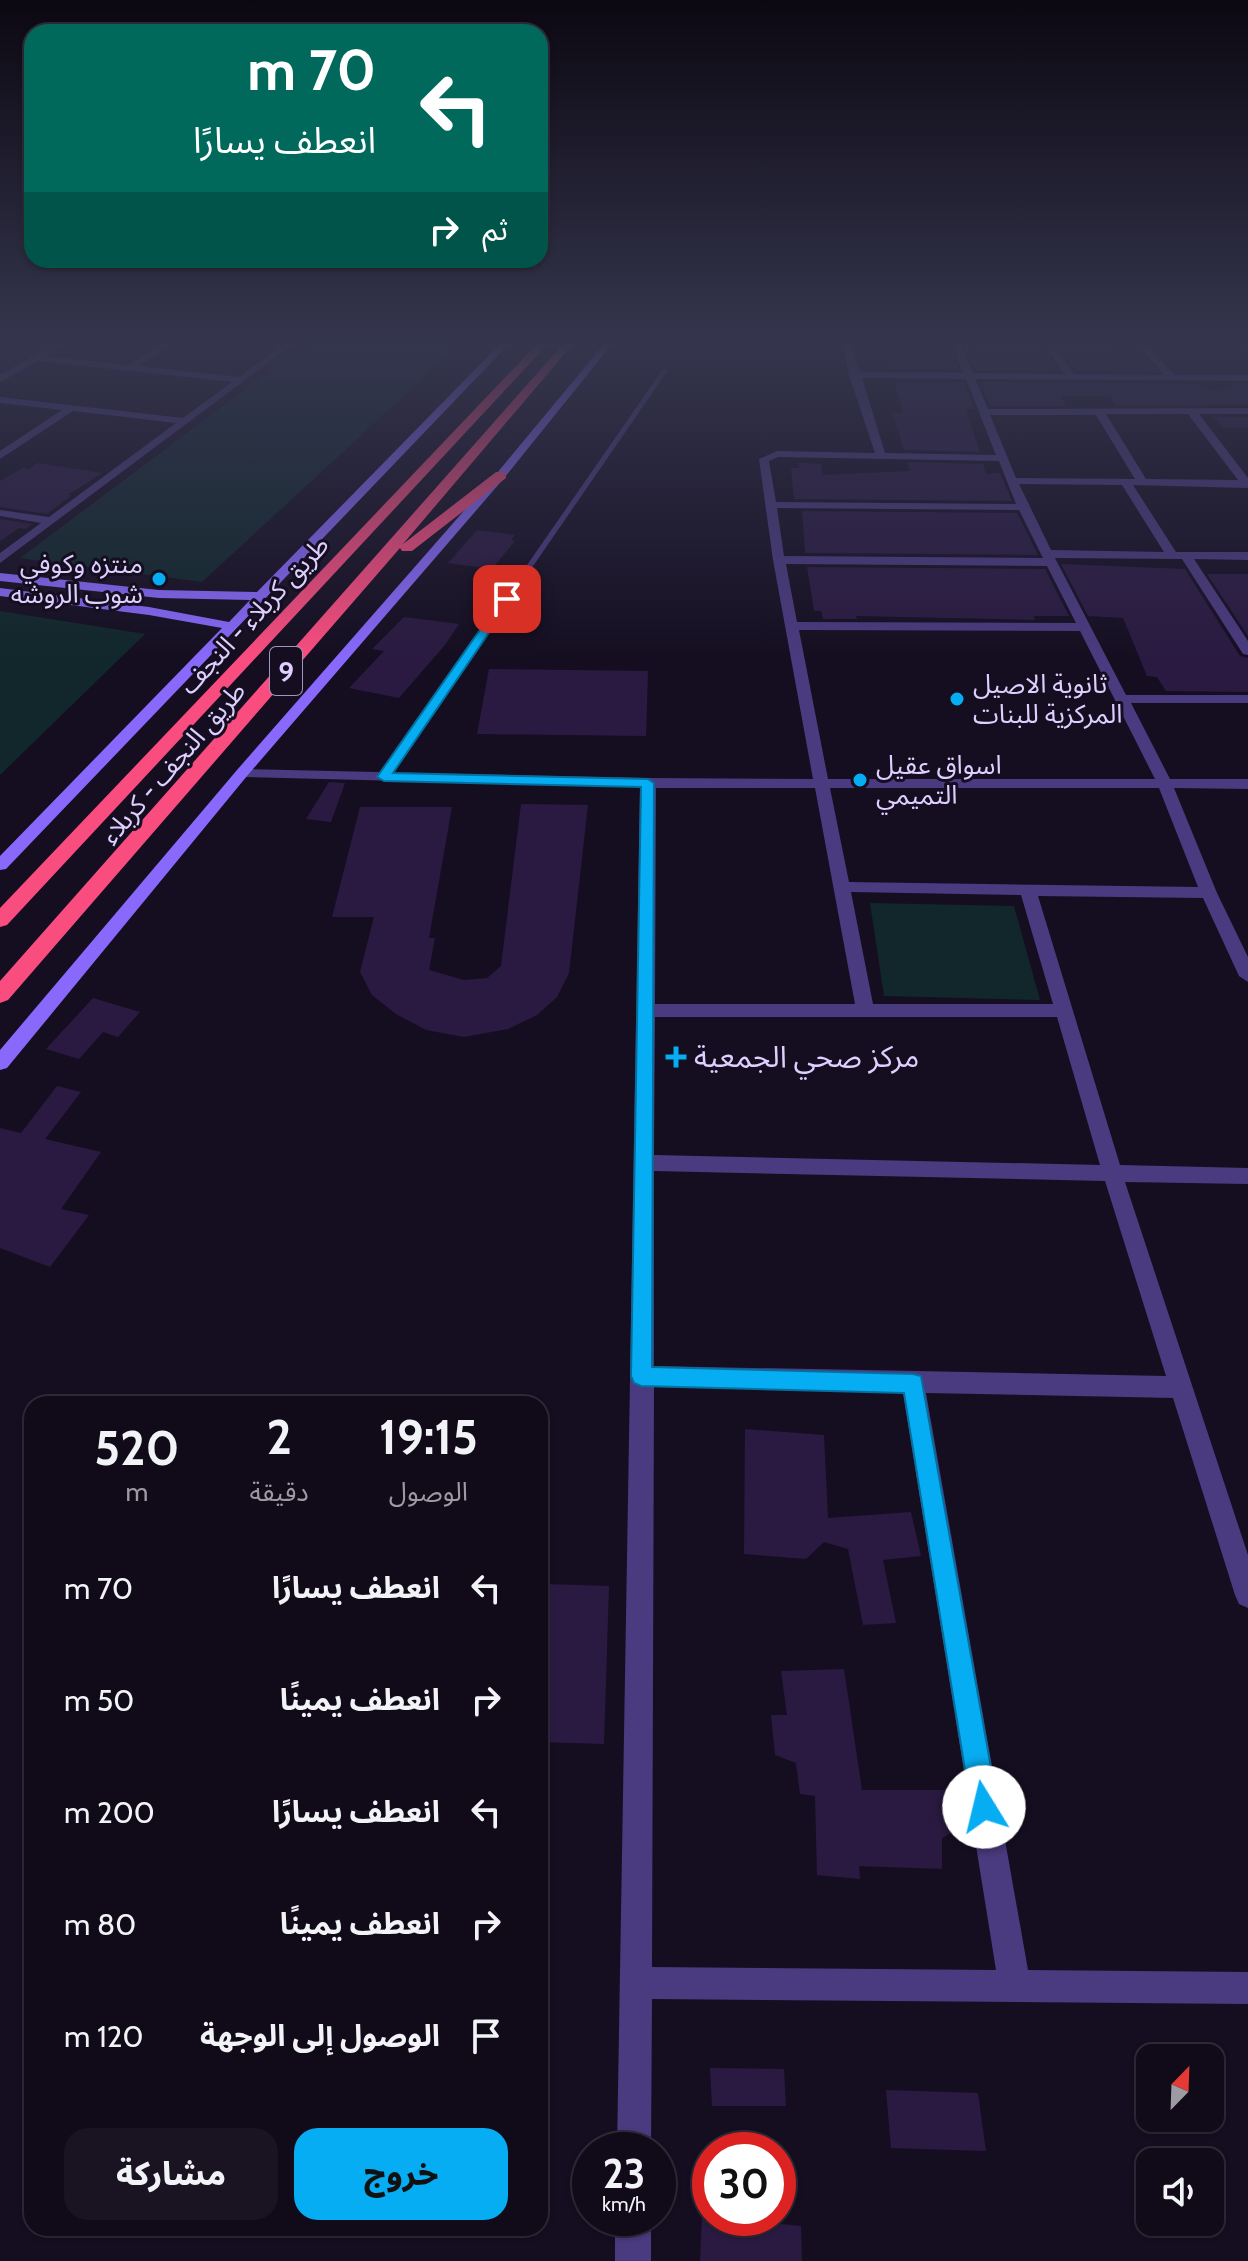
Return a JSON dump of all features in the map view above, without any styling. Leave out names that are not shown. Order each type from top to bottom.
[{"type":"highway","name":"طريق کربلاء - النجف","points":[[0,920],[444,450]]},
{"type":"highway","name":"طريق النجف - کربلاء","points":[[0,995],[477,450]]},
{"type":"highway","points":[[364,581],[501,475]]},
{"type":"main road","points":[[0,865],[403,450]]},
{"type":"main road","points":[[0,1063],[242,773],[522,450]]},
{"type":"main road","points":[[0,577],[159,594],[261,596]]},
{"type":"main road","points":[[0,592],[149,611],[232,626]]},
{"type":"main road","points":[[149,611],[165,605],[168,600],[159,594]]},
{"type":"street","points":[[0,559],[147,450]]},
{"type":"street","points":[[879,450],[881,456]]},
{"type":"street","points":[[997,450],[1023,507],[1165,784],[1209,893],[1248,976]]},
{"type":"street","points":[[1122,450],[1142,482]]},
{"type":"street","points":[[1221,450],[1247,484]]},
{"type":"street","points":[[865,1009],[779,560],[764,464],[769,456],[1001,458]]},
{"type":"street","points":[[1011,481],[1247,484]]},
{"type":"street","points":[[1125,482],[1227,618],[1248,651]]},
{"type":"street","points":[[770,505],[1023,507]]},
{"type":"street","points":[[0,513],[52,521]]},
{"type":"street","points":[[779,560],[1248,556]]},
{"type":"street","points":[[1227,618],[1248,618]]},
{"type":"street","points":[[792,626],[1087,627]]},
{"type":"street","points":[[1122,699],[1248,699]]},
{"type":"street","points":[[242,773],[648,783],[1248,784]]},
{"type":"street","points":[[634,2132],[648,783]]},
{"type":"street","points":[[843,887],[1209,893]]},
{"type":"street","points":[[1028,891],[1113,1175],[1248,1595]]},
{"type":"street","points":[[647,1010],[1066,1011]]},
{"type":"street","points":[[644,1163],[1248,1176]]},
{"type":"street","points":[[641,1376],[1183,1387]]},
{"type":"street","points":[[913,1383],[1015,1988]]},
{"type":"street","points":[[635,1983],[1248,1988]]},
{"type":"street","points":[[633,2236],[633,2261]]},
{"type":"lane","points":[[384,777],[610,450]]},
{"type":"green space","points":[[165,450],[346,450],[202,582],[20,558]]},
{"type":"green space","points":[[0,611],[145,634],[0,775]]},
{"type":"green space","points":[[870,903],[1014,906],[1040,1000],[884,996]]},
{"type":"building","points":[[904,450],[979,450],[980,452]]},
{"type":"building","points":[[907,462],[983,464],[986,474],[1000,473],[1012,501],[794,499],[791,468],[799,468],[798,463],[821,464],[823,475],[910,471]]},
{"type":"building","points":[[37,463],[102,473],[68,495],[72,495],[47,514],[0,507],[0,481]]},
{"type":"building","points":[[802,511],[1017,513],[1038,555],[805,553]]},
{"type":"building","points":[[0,519],[32,524],[26,529],[19,528],[0,541]]},
{"type":"building","points":[[477,530],[515,535],[511,540],[515,541],[492,569],[448,563]]},
{"type":"building","points":[[1061,564],[1185,569],[1240,656],[1248,658],[1248,692],[1166,691],[1157,677],[1147,676],[1123,618],[1088,616]]},
{"type":"building","points":[[807,567],[1045,569],[1069,616],[1034,616],[1035,620],[856,616],[857,619],[823,619],[821,611],[814,611]]},
{"type":"building","points":[[1207,574],[1248,574],[1248,636]]},
{"type":"building","points":[[404,617],[459,624],[399,698],[349,688],[384,651],[372,649]]},
{"type":"building","points":[[489,669],[648,671],[646,736],[477,734]]},
{"type":"building","points":[[329,782],[345,783],[331,822],[306,819]]},
{"type":"building","points":[[521,804],[588,805],[569,973],[557,997],[537,1015],[508,1029],[464,1037],[426,1030],[396,1014],[372,995],[360,972],[374,917],[332,917],[360,807],[452,807],[429,938],[435,938],[429,970],[464,980],[487,978],[501,966]]},
{"type":"building","points":[[93,998],[140,1012],[118,1037],[103,1032],[79,1059],[46,1049]]},
{"type":"building","points":[[57,1086],[81,1092],[45,1139],[101,1152],[61,1209],[89,1215],[50,1267],[0,1248],[0,1128],[21,1133]]},
{"type":"building","points":[[745,1429],[824,1435],[828,1518],[911,1512],[921,1556],[883,1560],[896,1623],[863,1625],[848,1549],[824,1542],[806,1559],[744,1554]]},
{"type":"building","points":[[548,1584],[609,1586],[604,1744],[548,1742]]},
{"type":"building","points":[[844,1669],[862,1790],[957,1790],[962,1827],[942,1838],[942,1869],[859,1866],[860,1879],[817,1875],[815,1796],[800,1794],[796,1763],[775,1755],[771,1715],[787,1715],[781,1671]]},
{"type":"building","points":[[710,2068],[784,2069],[786,2106],[712,2106]]},
{"type":"building","points":[[886,2090],[978,2093],[986,2151],[891,2148]]},
{"type":"building","points":[[796,2225],[801,2226],[802,2261],[700,2261],[701,2236],[796,2236]]},
{"type":"place","name":"منتزه وكوفي شوب الروشه","points":[[159,579]]},
{"type":"place","name":"ثانوية الاصيل المركزية للبنات","points":[[957,699]]},
{"type":"place","name":"اسواق عقيل التميمي","points":[[860,780]]},
{"type":"place","name":"مركز صحي الجمعية","points":[[676,1057]]},
{"type":"route","points":[[507,599],[384,777],[648,783],[641,1376],[913,1383],[984,1807]]}]
